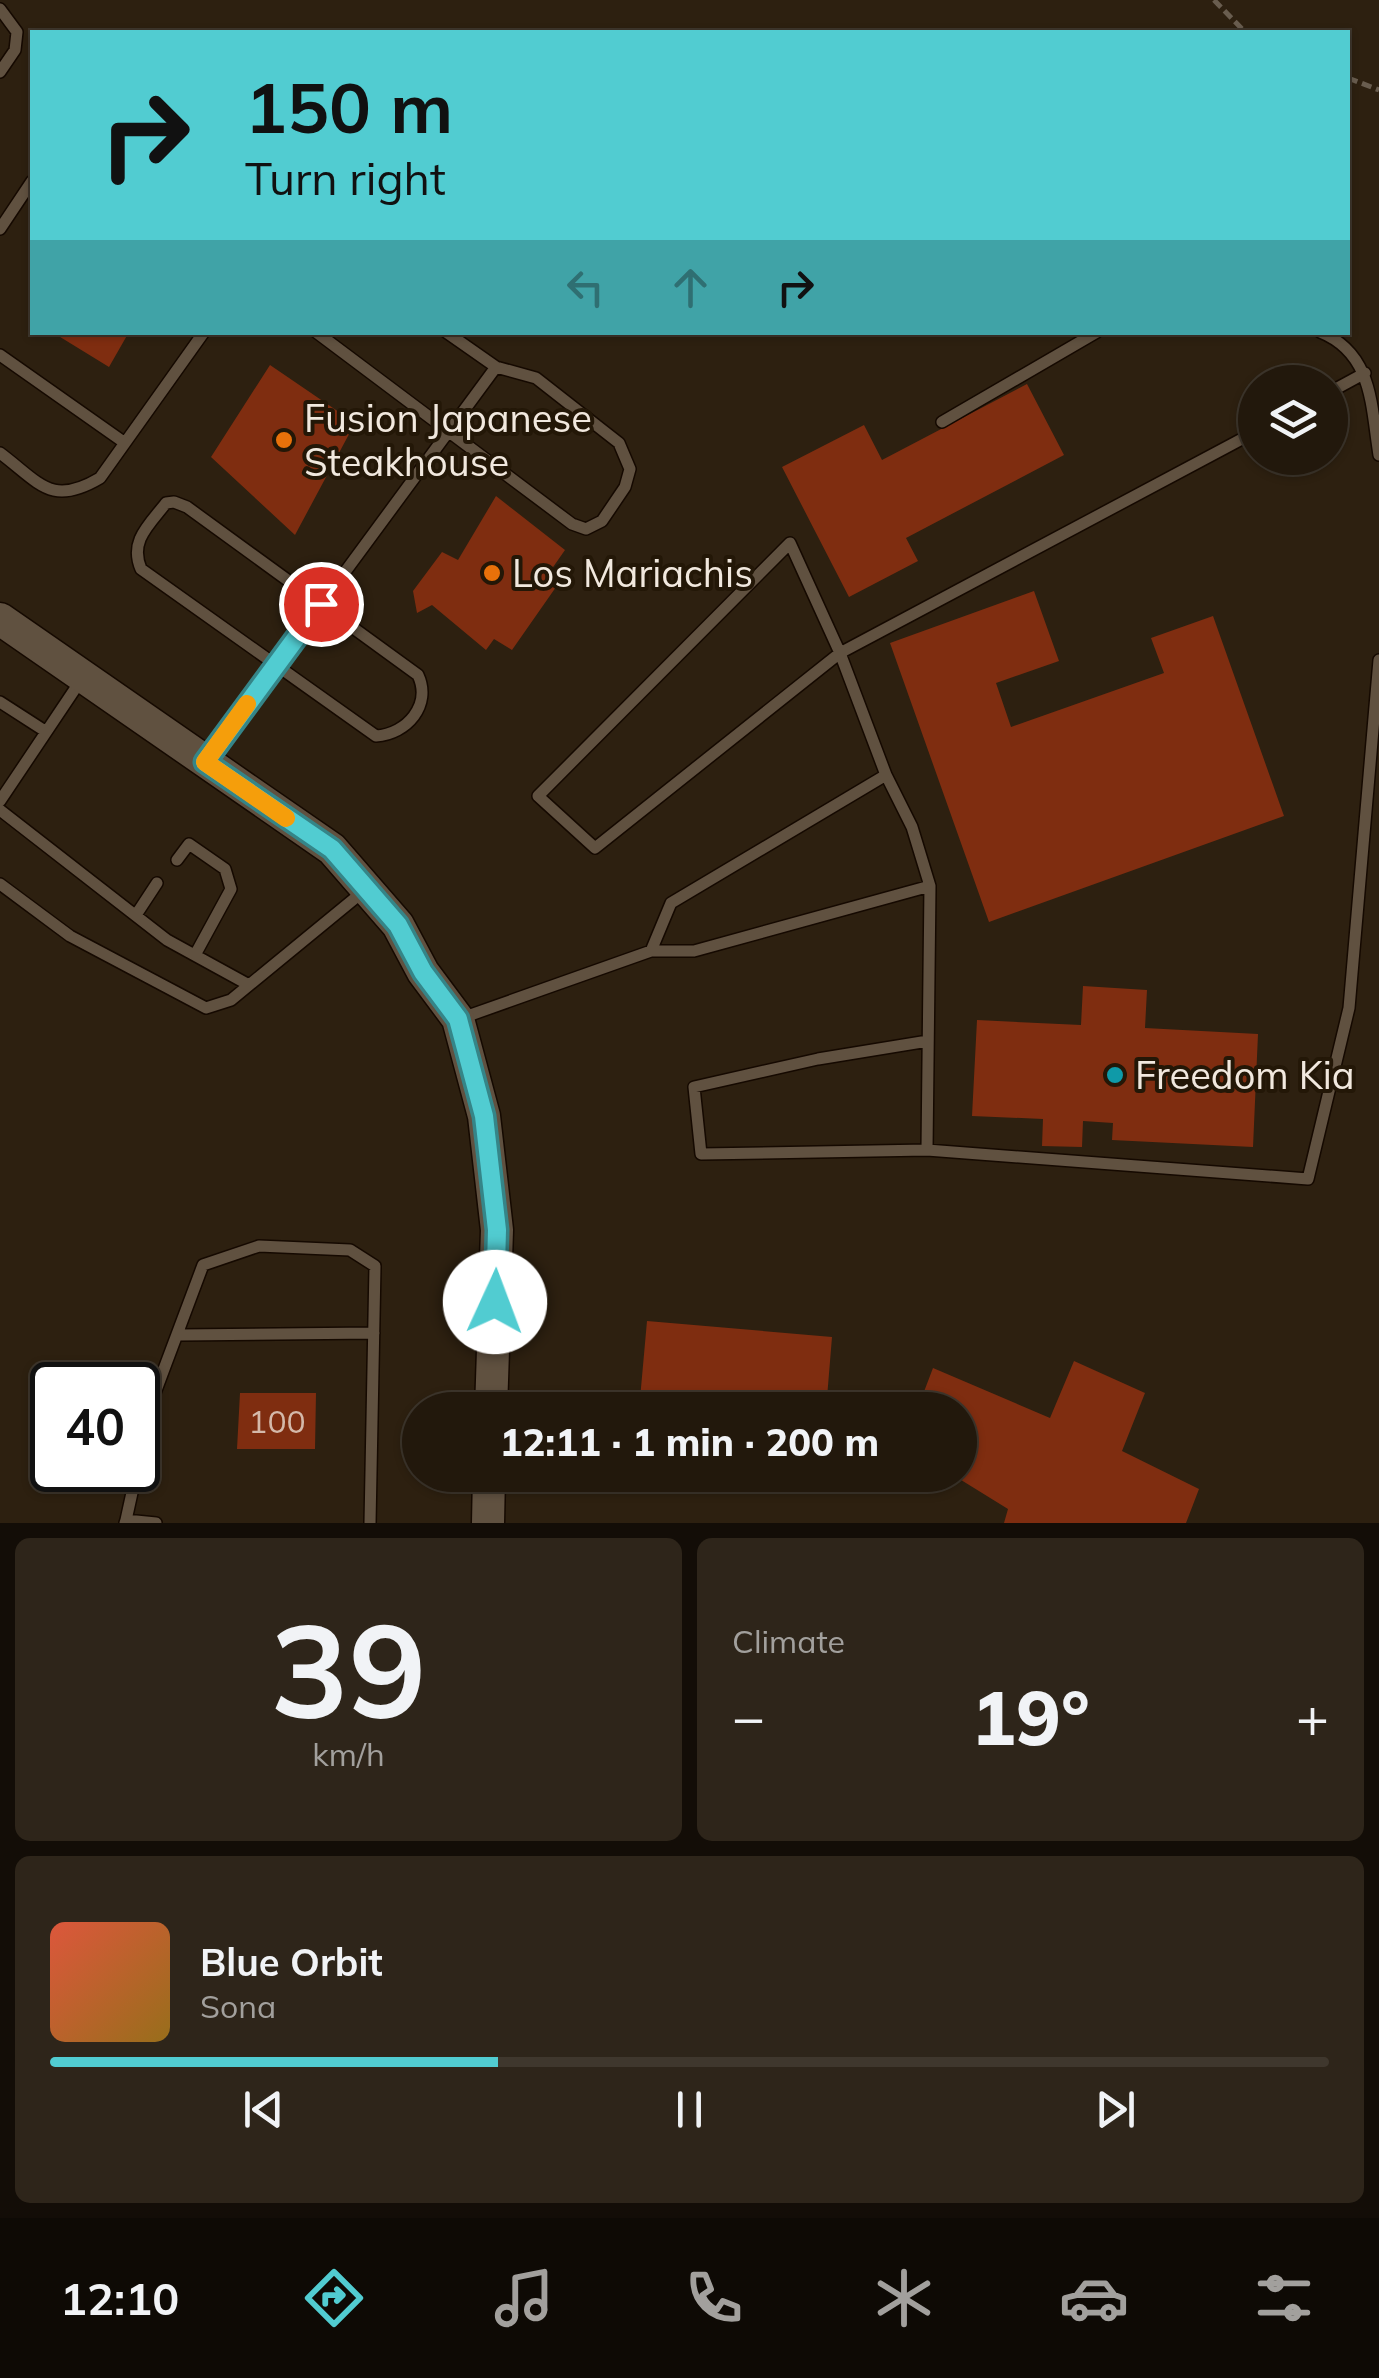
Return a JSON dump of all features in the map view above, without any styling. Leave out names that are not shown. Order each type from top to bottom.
[{"type":"street","points":[[0,619],[332,849],[398,925],[423,972],[458,1019],[484,1116],[497,1230],[492,1392]]},
{"type":"street","points":[[488,1523],[489,1492]]},
{"type":"lane","points":[[0,9],[17,32],[15,50],[0,72]]},
{"type":"lane","points":[[0,230],[30,184]]},
{"type":"lane","points":[[0,452],[50,490],[76,493],[100,478],[202,335]]},
{"type":"lane","points":[[320,335],[572,524],[586,529],[602,521],[626,487],[630,469],[620,443],[536,378],[496,367],[450,335]]},
{"type":"lane","points":[[942,422],[1092,335]]},
{"type":"lane","points":[[1327,335],[1338,340],[1366,373],[1379,455]]},
{"type":"lane","points":[[0,355],[125,442]]},
{"type":"lane","points":[[205,762],[496,367]]},
{"type":"lane","points":[[1348,382],[1366,373]]},
{"type":"lane","points":[[926,1150],[930,886],[912,826],[886,775],[840,653],[790,543],[538,796],[595,848],[840,653],[1238,441]]},
{"type":"lane","points":[[166,503],[186,507],[418,675],[424,700],[404,729],[376,736],[276,665],[141,569],[136,543],[166,503]]},
{"type":"lane","points":[[928,1041],[818,1059],[694,1086],[701,1154],[926,1150],[1308,1179],[1349,1008],[1379,660]]},
{"type":"lane","points":[[0,801],[83,677]]},
{"type":"lane","points":[[0,702],[45,731]]},
{"type":"lane","points":[[651,950],[670,903],[886,775]]},
{"type":"lane","points":[[0,810],[167,940],[249,985]]},
{"type":"lane","points":[[177,860],[188,844],[225,869],[231,889],[195,955]]},
{"type":"lane","points":[[0,884],[70,936],[206,1008],[231,1000],[366,889]]},
{"type":"lane","points":[[136,915],[158,884]]},
{"type":"lane","points":[[458,1019],[651,950],[694,951],[930,886]]},
{"type":"lane","points":[[160,1381],[203,1265],[259,1246],[350,1250],[376,1266],[370,1523]]},
{"type":"lane","points":[[179,1335],[374,1333]]},
{"type":"lane","points":[[132,1492],[126,1522],[156,1523]]},
{"type":"path","points":[[1214,0],[1243,30]]},
{"type":"path","points":[[1350,79],[1379,90]]},
{"type":"building","points":[[57,335],[127,335],[109,367]]},
{"type":"building","name":"Fusion Japanese Steakhouse","points":[[270,365],[355,423],[295,535],[211,457]]},
{"type":"building","points":[[1027,384],[1064,455],[906,538],[918,561],[849,597],[782,467],[864,425],[882,460]]},
{"type":"building","name":"Los Mariachis","points":[[496,496],[565,550],[551,570],[563,577],[512,650],[494,639],[486,650],[432,605],[417,613],[413,591],[442,552],[458,560]]},
{"type":"building","points":[[1034,591],[1059,661],[996,683],[1011,727],[1164,673],[1151,638],[1213,616],[1284,816],[989,922],[890,643]]},
{"type":"building","name":"Freedom Kia","points":[[1083,986],[1147,990],[1145,1028],[1258,1034],[1253,1147],[1112,1140],[1113,1123],[1083,1121],[1082,1147],[1042,1146],[1043,1119],[972,1116],[977,1020],[1081,1025]]},
{"type":"building","points":[[647,1321],[832,1337],[827,1392],[641,1392]]},
{"type":"building","points":[[1074,1361],[1145,1393],[1122,1451],[1199,1489],[1186,1523],[1004,1523],[1008,1509],[977,1490],[977,1392],[924,1392],[933,1368],[1050,1418]]},
{"type":"building","points":[[240,1393],[316,1393],[315,1449],[237,1449]]},
{"type":"slow traffic","points":[[247,704],[205,762],[286,818]]},
{"type":"place","name":"Fusion Japanese Steakhouse","points":[[284,440]]},
{"type":"place","name":"Los Mariachis","points":[[492,573]]},
{"type":"place","name":"Freedom Kia","points":[[1115,1075]]},
{"type":"route","points":[[321,604],[205,762],[332,849],[398,925],[423,972],[458,1019],[484,1116],[497,1230],[495,1302]]}]
